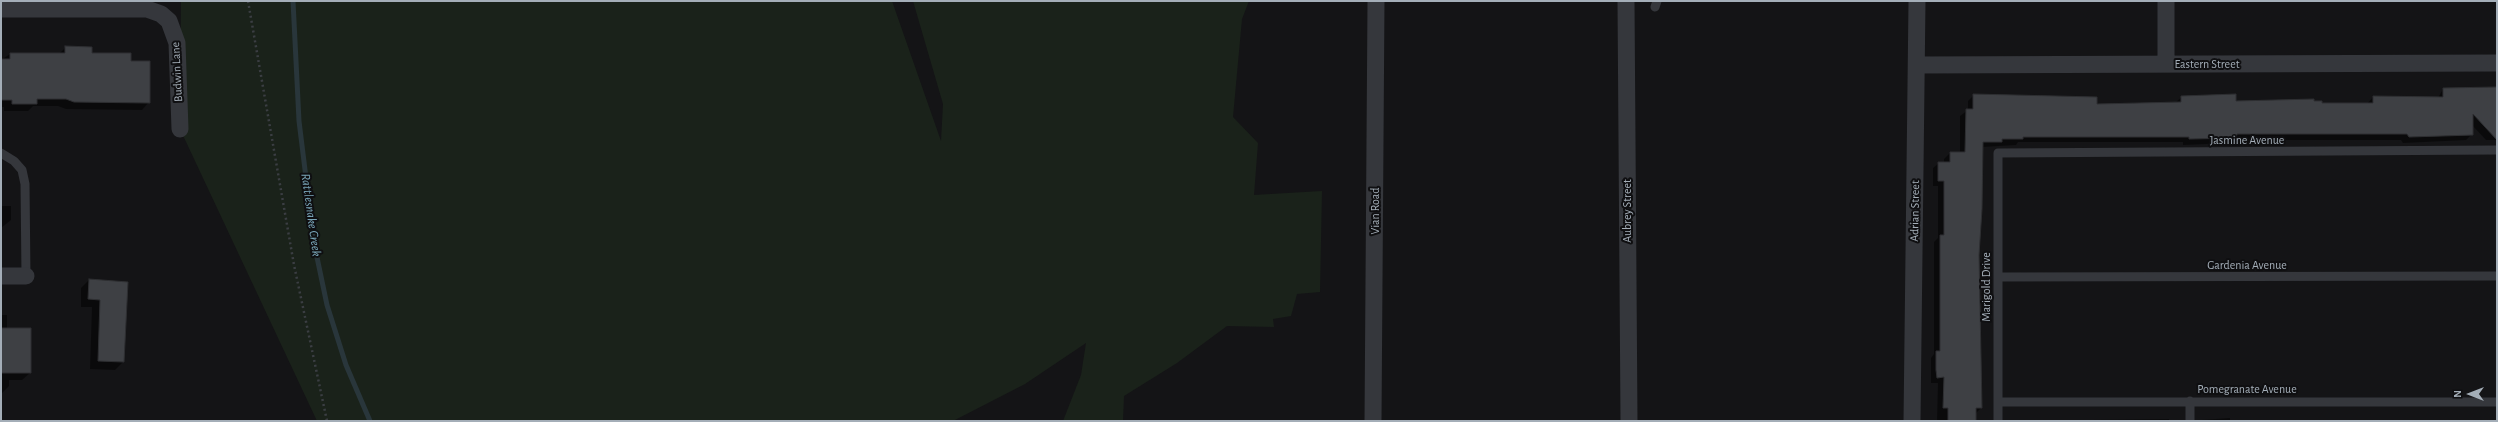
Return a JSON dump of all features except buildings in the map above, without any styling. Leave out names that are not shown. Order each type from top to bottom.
[{"type":"street","name":"Vian Road","points":[[1373,421],[1376,1]]},
{"type":"street","name":"Aubrey Street","points":[[1626,1],[1629,421]]},
{"type":"street","name":"Adrian Street","points":[[1912,421],[1917,65],[1916,1]]},
{"type":"street","points":[[2166,1],[2166,64]]},
{"type":"street","name":"Budwin Lane","points":[[1,9],[147,9],[162,14],[171,26],[177,43],[180,129]]},
{"type":"street","name":"Eastern Street","points":[[1917,65],[2497,63]]},
{"type":"street","points":[[1,276],[26,276]]},
{"type":"lane","name":"Jasmine Avenue","points":[[1998,153],[2497,150]]},
{"type":"lane","points":[[1,153],[14,161],[22,170],[25,184],[26,276]]},
{"type":"lane","name":"Marigold Drive","points":[[1998,153],[1998,421]]},
{"type":"lane","name":"Gardenia Avenue","points":[[1998,277],[2497,276]]},
{"type":"lane","points":[[2190,401],[2190,421]]},
{"type":"lane","name":"Pomegranate Avenue","points":[[1998,402],[2497,402]]},
{"type":"path","points":[[248,1],[294,265],[326,421]]},
{"type":"shaded area","points":[[181,1],[892,1],[941,141],[943,104],[913,1],[1249,1],[1242,19],[1233,117],[1258,143],[1254,195],[1322,191],[1320,292],[1297,294],[1291,316],[1273,319],[1274,327],[1227,326],[1177,363],[1124,396],[1123,421],[1063,421],[1081,375],[1086,343],[1025,384],[953,421],[317,421],[180,129]]},
{"type":"waterway","name":"Rattlesnake Creek","points":[[293,1],[299,121],[314,243],[327,305],[346,365],[370,421]]}]
